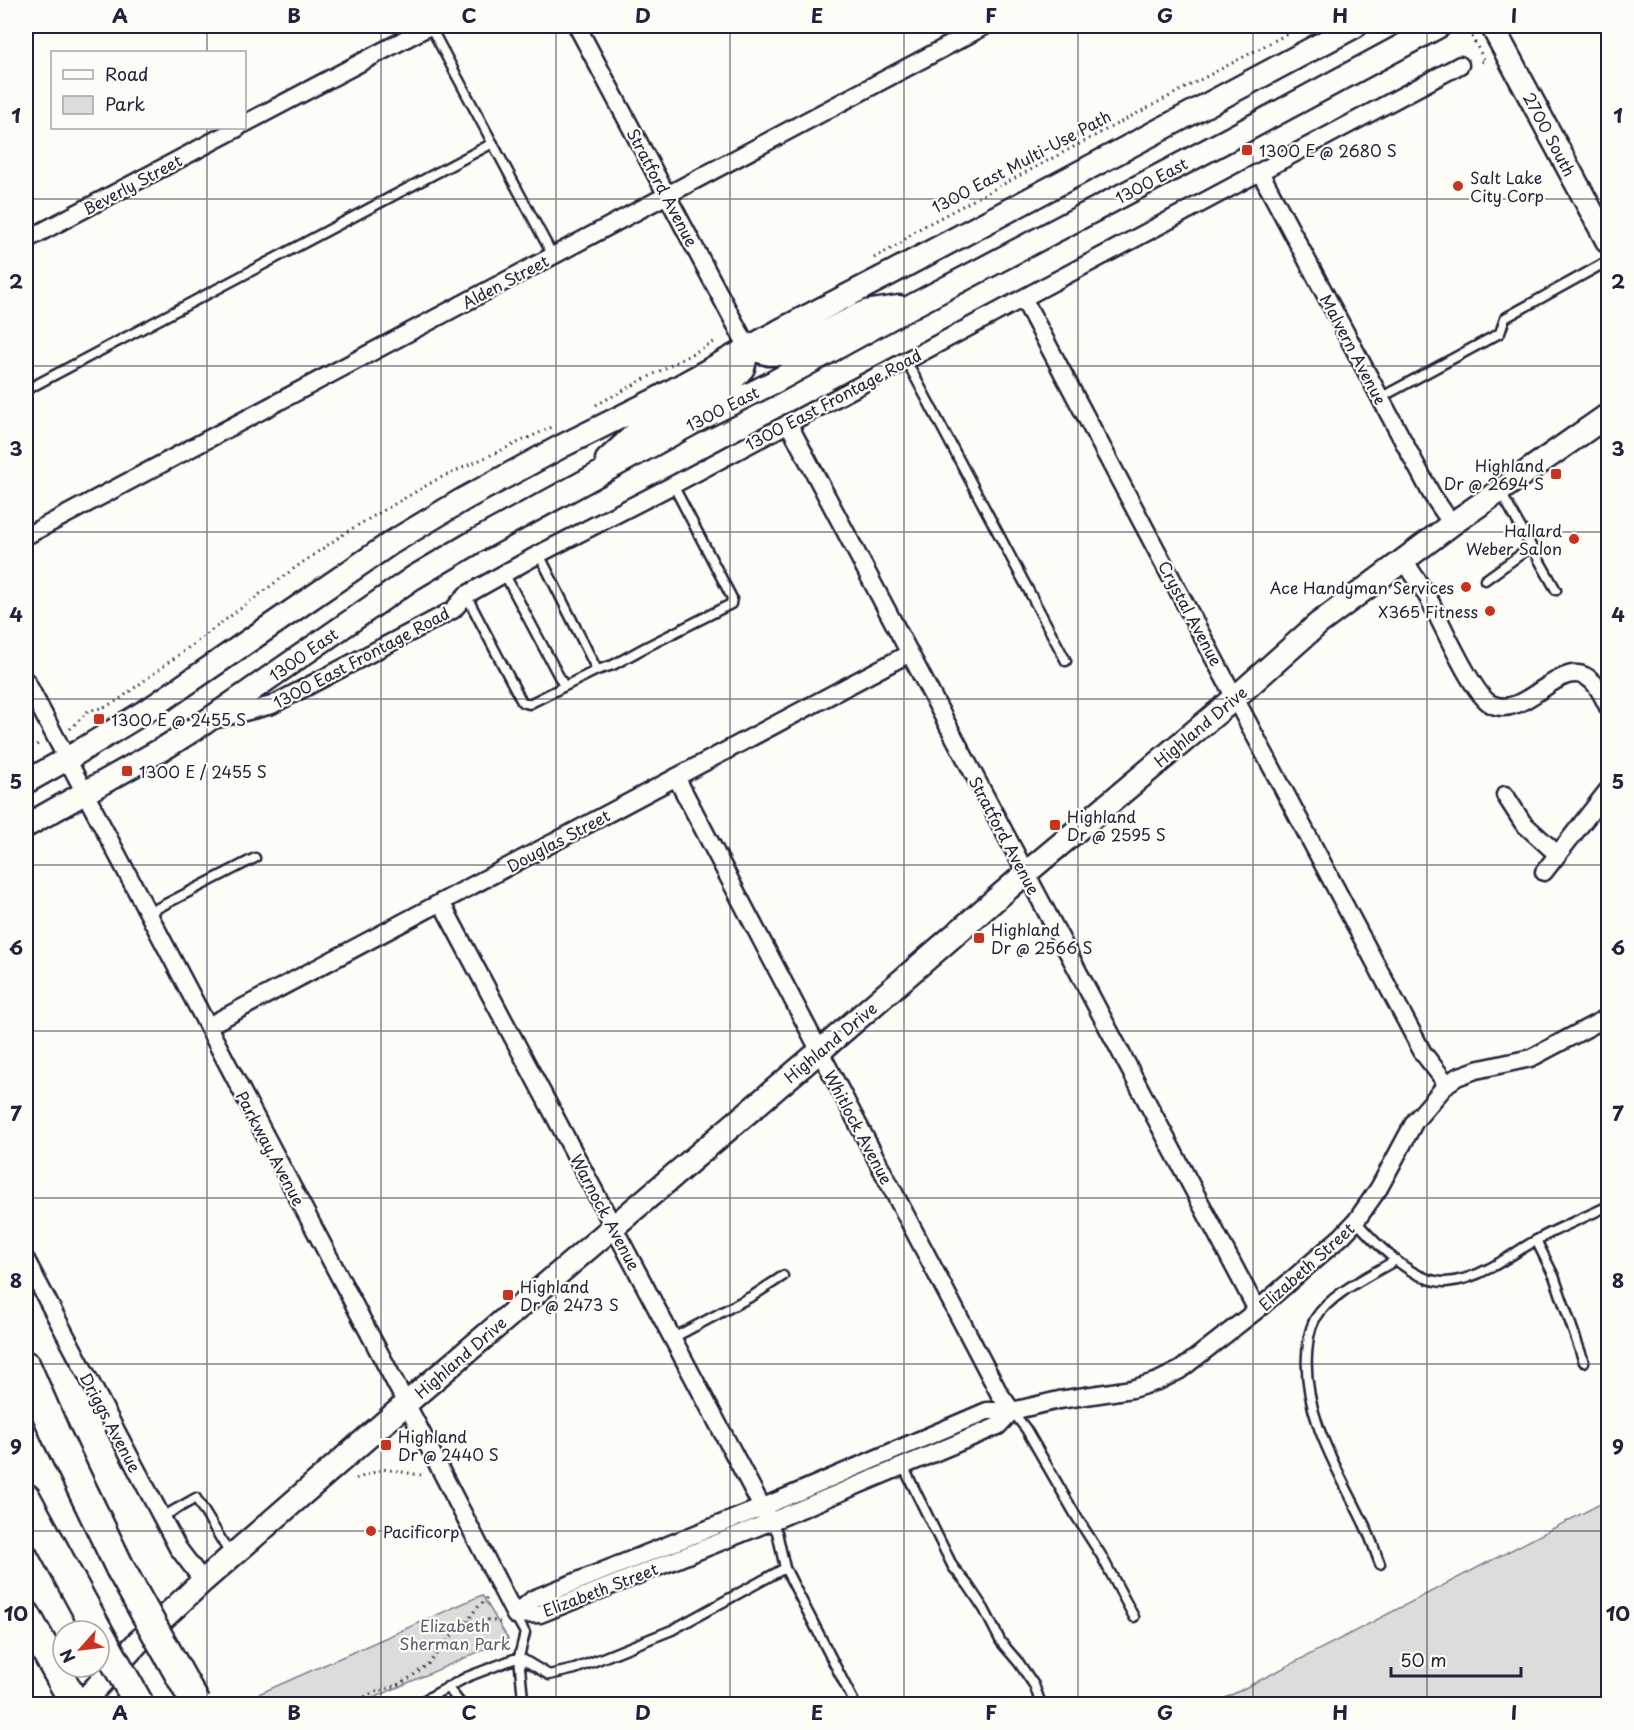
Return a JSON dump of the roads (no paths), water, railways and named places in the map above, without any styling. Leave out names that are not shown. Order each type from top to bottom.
[{"type":"highway","points":[[26,1366],[56,1436],[120,1568],[196,1704]]},
{"type":"highway","points":[[26,1498],[92,1619]]},
{"type":"highway","points":[[26,1615],[75,1704]]},
{"type":"highway","points":[[111,1654],[139,1704]]},
{"type":"main road","points":[[26,782],[151,708],[391,543],[464,499],[562,446],[657,399],[748,348],[1355,26]]},
{"type":"main road","name":"1300 East","points":[[26,826],[127,771],[204,723],[413,578],[474,542],[698,420],[774,382],[914,305],[1439,26]]},
{"type":"main road","name":"2700 South","points":[[1492,26],[1608,242]]},
{"type":"main road","points":[[748,348],[769,354],[780,354],[866,312],[914,305]]},
{"type":"main road","points":[[584,482],[635,434],[729,384],[743,368],[748,348]]},
{"type":"main road","name":"Highland Drive","points":[[81,1704],[140,1640],[203,1581],[406,1403],[1025,874],[1236,697],[1318,624],[1452,524],[1608,415]]},
{"type":"street","points":[[246,123],[430,26]]},
{"type":"street","name":"Stratford Avenue","points":[[578,26],[748,348]]},
{"type":"street","name":"Alden Street","points":[[26,536],[985,26]]},
{"type":"street","name":"1300 East Frontage Road","points":[[204,723],[272,705],[453,610],[466,595],[539,554],[1460,65]]},
{"type":"street","name":"Beverly Street","points":[[26,240],[236,129]]},
{"type":"street","name":"Malvern Avenue","points":[[1260,172],[1432,495],[1452,524]]},
{"type":"street","name":"Crystal Avenue","points":[[1023,298],[1423,1053],[1447,1084]]},
{"type":"street","name":"Stratford Avenue","points":[[788,423],[908,654],[1257,1310]]},
{"type":"street","points":[[1404,560],[1430,601],[1471,679],[1487,702],[1498,707],[1514,706],[1561,677],[1580,675],[1594,683],[1608,707]]},
{"type":"street","name":"Douglas Street","points":[[208,1026],[908,654]]},
{"type":"street","name":"Parkway Avenue","points":[[26,681],[406,1403],[508,1619]]},
{"type":"street","name":"Whitlock Avenue","points":[[676,777],[999,1393],[1012,1412]]},
{"type":"street","points":[[1544,872],[1608,790]]},
{"type":"street","points":[[1505,795],[1523,823],[1557,854]]},
{"type":"street","name":"Warnock Avenue","points":[[441,902],[766,1515]]},
{"type":"street","name":"Elizabeth Street","points":[[508,1619],[540,1614],[899,1458],[998,1426],[1012,1412],[1059,1400],[1132,1389],[1158,1381],[1190,1363],[1257,1310],[1356,1221],[1379,1188],[1415,1121],[1447,1084],[1457,1077],[1476,1070],[1531,1058],[1608,1017]]},
{"type":"street","name":"Driggs Avenue","points":[[26,1260],[178,1548],[203,1581]]},
{"type":"lane","points":[[430,26],[553,256]]},
{"type":"lane","points":[[26,390],[493,143]]},
{"type":"lane","points":[[1380,398],[1500,333],[1505,318],[1608,261]]},
{"type":"lane","points":[[906,360],[1066,661]]},
{"type":"lane","points":[[466,595],[522,702],[529,704],[597,670],[613,666],[731,604],[732,597],[672,485]]},
{"type":"lane","points":[[1500,490],[1556,590]]},
{"type":"lane","points":[[1485,580],[1531,547]]},
{"type":"lane","points":[[539,554],[597,670]]},
{"type":"lane","points":[[504,573],[564,686]]},
{"type":"lane","points":[[148,913],[255,858]]},
{"type":"lane","points":[[1356,1221],[1396,1260],[1423,1277],[1446,1282],[1488,1269],[1536,1240],[1608,1206]]},
{"type":"lane","points":[[1536,1240],[1554,1276],[1584,1362]]},
{"type":"lane","points":[[1380,1564],[1366,1528],[1328,1451],[1313,1411],[1306,1367],[1310,1331],[1315,1319],[1323,1309],[1333,1299],[1396,1260]]},
{"type":"lane","points":[[673,1338],[754,1295],[783,1276]]},
{"type":"lane","points":[[1012,1412],[1026,1429],[1101,1555],[1134,1617]]},
{"type":"lane","points":[[899,1458],[954,1568],[969,1585],[1001,1642],[1034,1685],[1041,1704]]},
{"type":"lane","points":[[162,1517],[196,1498],[231,1557]]},
{"type":"lane","points":[[766,1515],[777,1532],[785,1568],[855,1704]]},
{"type":"lane","points":[[519,1657],[549,1675],[575,1669],[672,1630],[785,1568]]},
{"type":"lane","points":[[508,1619],[525,1633],[519,1657],[523,1699],[526,1704]]},
{"type":"lane","points":[[417,1704],[467,1677],[519,1657]]},
{"type":"lane","points":[[447,1688],[460,1704]]},
{"type":"place","name":"1300 E @ 2680 S","points":[[1247,150]]},
{"type":"place","name":"Salt Lake City Corp","points":[[1458,186]]},
{"type":"place","name":"Highland Dr @ 2694 S","points":[[1556,474]]},
{"type":"place","name":"Hallard Weber Salon","points":[[1574,539]]},
{"type":"place","name":"Ace Handyman Services","points":[[1466,587]]},
{"type":"place","name":"X365 Fitness","points":[[1490,611]]},
{"type":"place","name":"1300 E @ 2455 S","points":[[99,719]]},
{"type":"place","name":"1300 E / 2455 S","points":[[127,771]]},
{"type":"place","name":"Highland Dr @ 2595 S","points":[[1055,825]]},
{"type":"place","name":"Highland Dr @ 2566 S","points":[[979,938]]},
{"type":"place","name":"Highland Dr @ 2473 S","points":[[508,1295]]},
{"type":"place","name":"Highland Dr @ 2440 S","points":[[386,1445]]},
{"type":"place","name":"Pacificorp","points":[[371,1531]]},
{"type":"park label","name":"Elizabeth Sherman Park","points":[[455,1634]]}]
